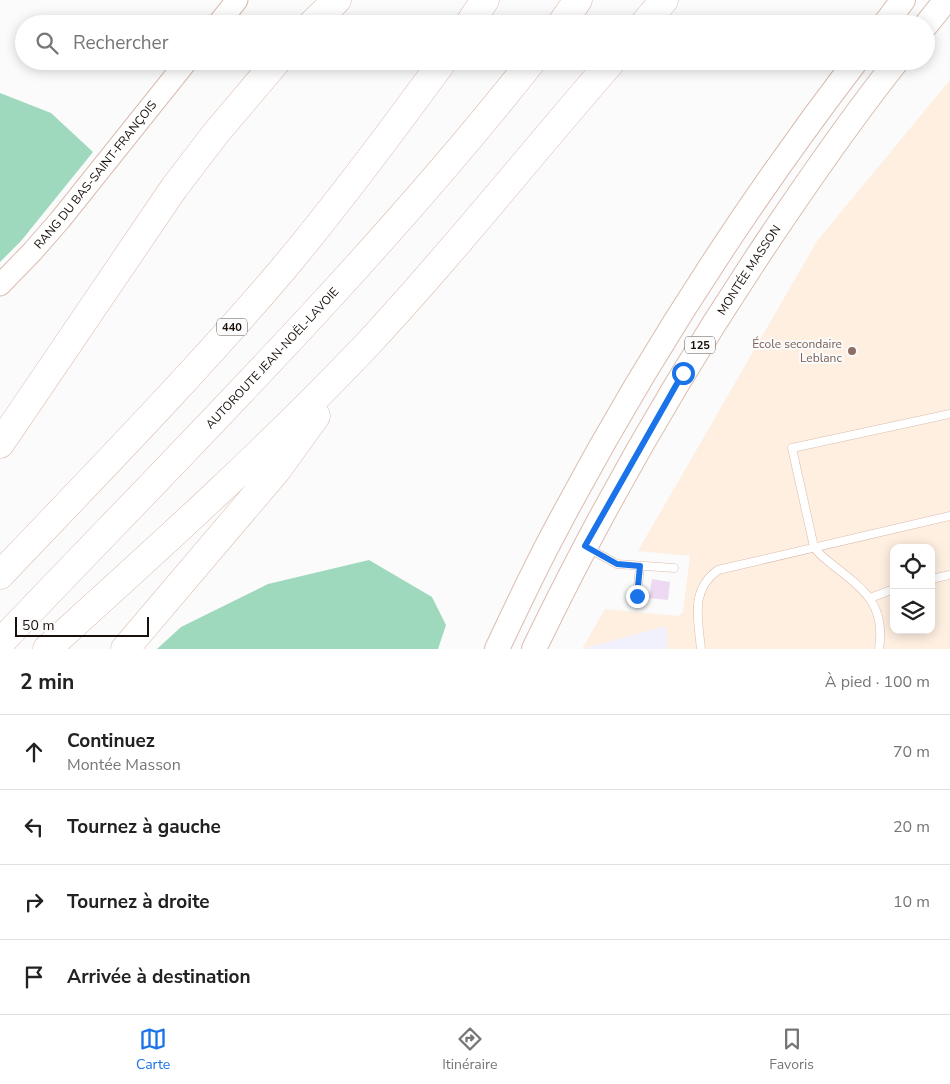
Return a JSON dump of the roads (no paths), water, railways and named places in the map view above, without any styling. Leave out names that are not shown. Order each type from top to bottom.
[{"type":"highway","points":[[321,15],[337,0]]},
{"type":"highway","points":[[475,15],[485,0]]},
{"type":"highway","points":[[567,15],[578,0]]},
{"type":"highway","points":[[652,15],[664,0]]},
{"type":"highway","points":[[0,444],[174,188],[268,70]]},
{"type":"highway","name":"440","points":[[0,575],[177,388],[284,268],[380,148],[436,70]]},
{"type":"highway","name":"AUTOROUTE JEAN-NOËL-LAVOIE","points":[[0,643],[391,230],[478,129],[525,70]]},
{"type":"highway","points":[[47,649],[211,499],[287,426],[366,345],[456,246],[604,70]]},
{"type":"highway","points":[[125,649],[278,470],[366,345]]},
{"type":"main road","points":[[892,15],[904,0]]},
{"type":"main road","points":[[934,15],[946,0]]},
{"type":"main road","points":[[497,649],[554,531],[672,325],[763,188],[849,70]]},
{"type":"main road","name":"MONTÉE MASSON","points":[[534,649],[585,546],[662,408],[731,294],[826,156],[890,70]]},
{"type":"street","points":[[225,15],[237,0]]},
{"type":"street","name":"RANG DU BAS-SAINT-FRANÇOIS","points":[[0,285],[33,252],[55,226],[181,70]]},
{"type":"lane","points":[[878,649],[879,620],[877,610],[870,598],[860,586],[820,555],[814,547],[792,448],[950,414]]},
{"type":"lane","points":[[701,649],[697,614],[700,592],[711,575],[718,570],[950,516]]},
{"type":"lane","points":[[585,546],[617,564],[674,568]]},
{"type":"lane","points":[[637,596],[640,566]]},
{"type":"lane","points":[[935,578],[950,575]]},
{"type":"lane","points":[[870,598],[890,590]]},
{"type":"place","name":"École secondaire Leblanc","points":[[852,351]]}]
